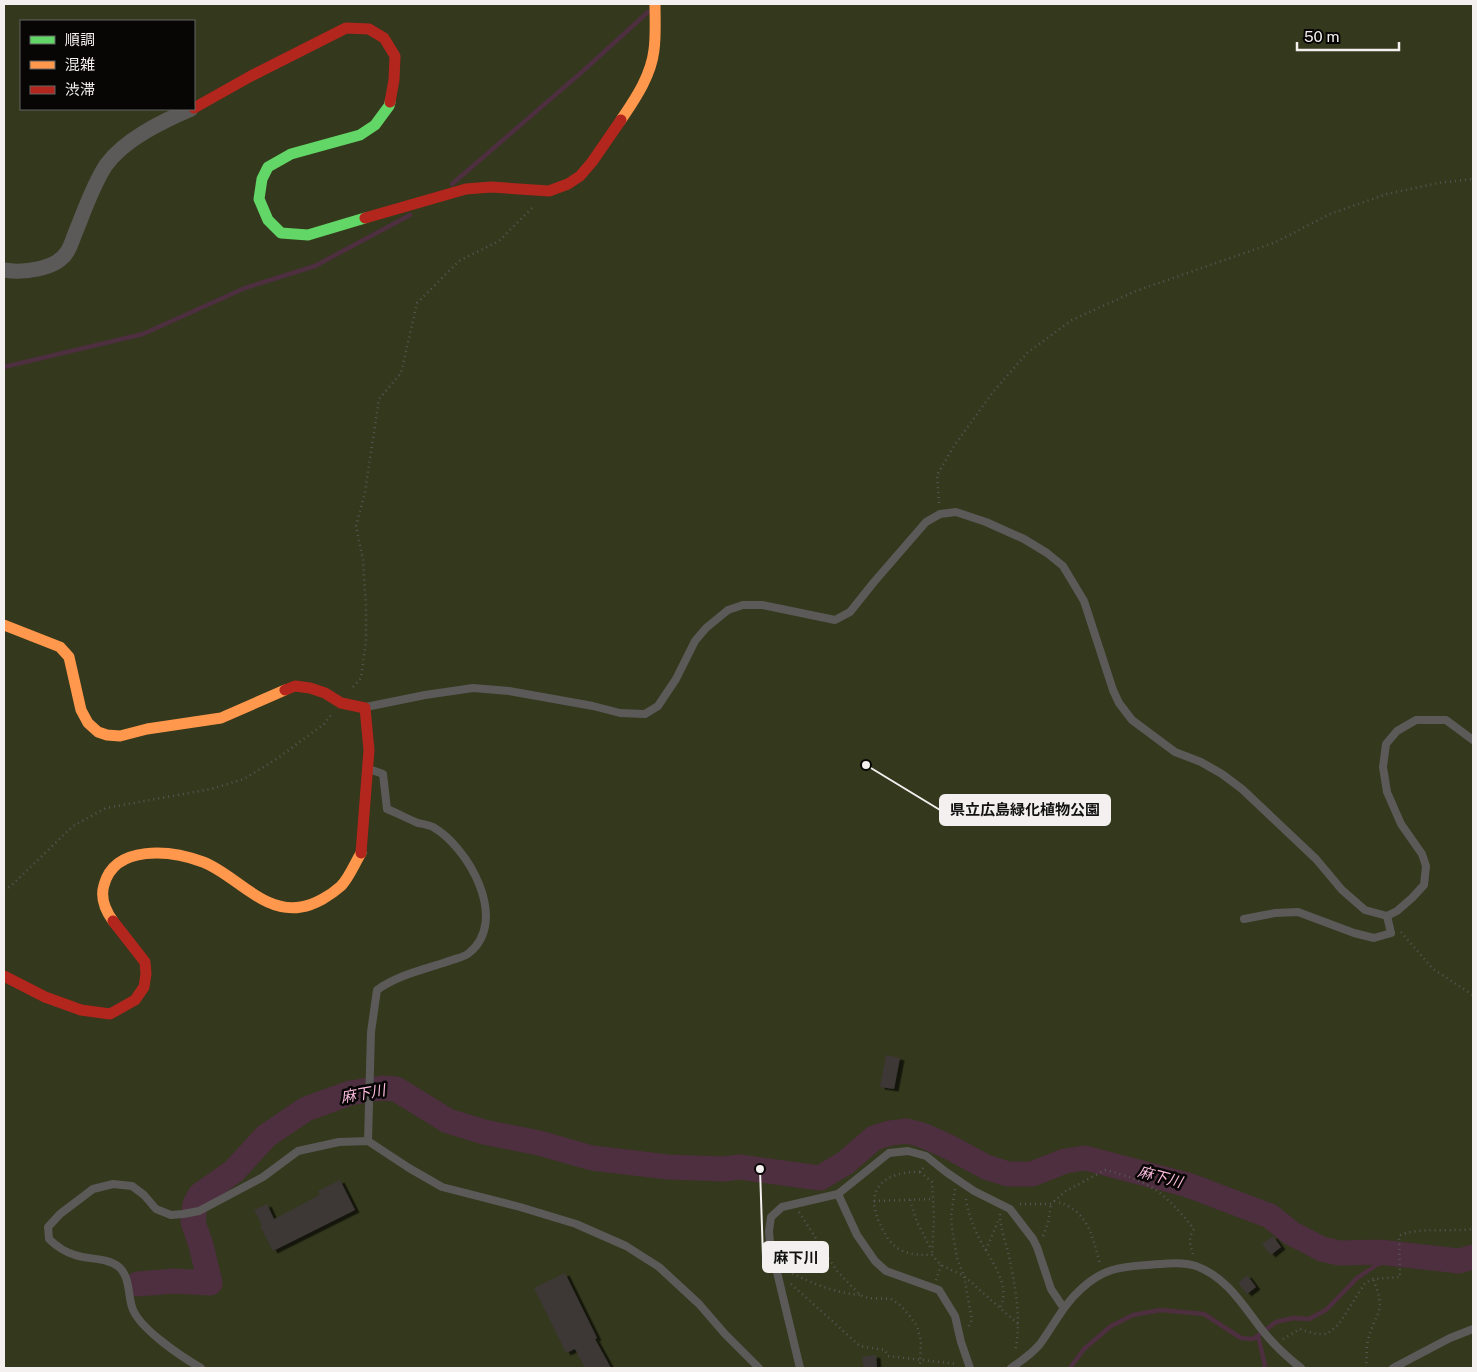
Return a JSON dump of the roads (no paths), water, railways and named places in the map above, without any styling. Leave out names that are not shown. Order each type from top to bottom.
[{"type":"street","points":[[195,107],[346,28],[369,29],[384,38],[395,56],[394,80],[389,106],[375,125],[360,135],[291,154],[268,167],[262,179],[259,199],[268,220],[281,233],[308,235],[466,189],[491,187],[549,191],[568,184],[580,176],[592,162],[635,99],[647,75],[654,51],[656,4]]},
{"type":"street","points":[[4,270],[16,272],[52,265],[66,253],[93,190],[106,166],[115,155],[161,122],[188,110]]},
{"type":"street","points":[[4,625],[60,647],[69,657],[81,710],[88,723],[98,732],[120,736],[147,729],[221,718],[294,686],[310,688],[341,703],[365,708],[369,750],[362,852],[342,885],[322,899],[301,907],[270,904],[204,862],[178,855],[137,854],[125,859],[112,869],[104,884],[102,896],[106,912],[145,962],[144,987],[135,1000],[110,1014],[82,1010],[45,997],[4,976]]},
{"type":"lane","points":[[365,708],[425,694],[473,688],[509,691],[593,706],[620,713],[645,714],[658,706],[676,679],[695,641],[706,628],[728,610],[743,605],[762,604],[834,620],[850,612],[926,522],[940,514],[956,512],[986,522],[1024,539],[1047,553],[1063,566],[1084,601],[1113,690],[1119,703],[1132,720],[1175,752],[1201,762],[1222,774],[1242,789],[1316,859],[1342,890],[1365,910],[1387,916],[1397,911],[1424,885],[1426,866],[1422,854],[1400,824],[1387,792],[1383,767],[1386,744],[1397,730],[1416,720],[1446,720],[1473,740]]},
{"type":"lane","points":[[368,769],[383,774],[387,809],[418,823],[432,826],[454,844],[474,873],[485,899],[487,921],[480,940],[469,954],[389,982],[378,990],[371,1032],[368,1141]]},
{"type":"lane","points":[[1244,919],[1275,913],[1298,912],[1354,933],[1374,938],[1391,933],[1387,916]]},
{"type":"lane","points":[[201,1368],[158,1339],[138,1318],[132,1309],[126,1279],[121,1269],[112,1262],[74,1255],[57,1247],[49,1239],[48,1227],[60,1214],[93,1189],[113,1184],[132,1186],[144,1195],[156,1209],[171,1215],[184,1214],[199,1211],[263,1177],[298,1151],[339,1142],[368,1141],[408,1168],[442,1187],[576,1224],[626,1246],[659,1267],[699,1304],[725,1334],[759,1368]]},
{"type":"lane","points":[[800,1368],[776,1268],[769,1231],[771,1217],[782,1208],[838,1194],[890,1153],[908,1150],[926,1156],[962,1183],[1010,1209],[1037,1248],[1051,1289],[1063,1307]]},
{"type":"lane","points":[[838,1194],[857,1235],[875,1261],[886,1271],[939,1290],[955,1316],[970,1368]]},
{"type":"lane","points":[[1011,1368],[1039,1345],[1063,1307],[1081,1289],[1103,1273],[1120,1267],[1170,1263],[1195,1266],[1227,1286],[1274,1344],[1301,1368]]},
{"type":"lane","points":[[1393,1368],[1450,1338],[1473,1330]]},
{"type":"waterway","points":[[452,184],[648,12]]},
{"type":"waterway","points":[[4,367],[143,334],[245,288],[315,266],[410,215]]},
{"type":"waterway","name":"麻下川","points":[[138,1284],[174,1281],[210,1283],[201,1245],[193,1222],[195,1204],[200,1195],[234,1171],[266,1136],[306,1109],[350,1093],[382,1088],[396,1089],[448,1121],[484,1132],[539,1143],[592,1158],[668,1167],[724,1169],[739,1167],[820,1178],[845,1163],[874,1138],[890,1133],[907,1131],[922,1135],[986,1167],[1008,1174],[1032,1174],[1065,1161],[1085,1158],[1188,1185],[1270,1216],[1291,1233],[1322,1249],[1339,1253],[1379,1252],[1459,1261],[1473,1257]]},
{"type":"waterway","points":[[1070,1368],[1084,1349],[1111,1326],[1133,1315],[1161,1310],[1204,1314],[1241,1338],[1253,1339],[1276,1322],[1293,1318],[1309,1319],[1326,1310],[1357,1278],[1378,1264],[1408,1256]]},
{"type":"waterway","points":[[1258,1336],[1265,1365],[1264,1368]]},
{"type":"place","name":"県立広島緑化植物公園","points":[[866,765]]},
{"type":"place","name":"麻下川","points":[[760,1169]]}]
